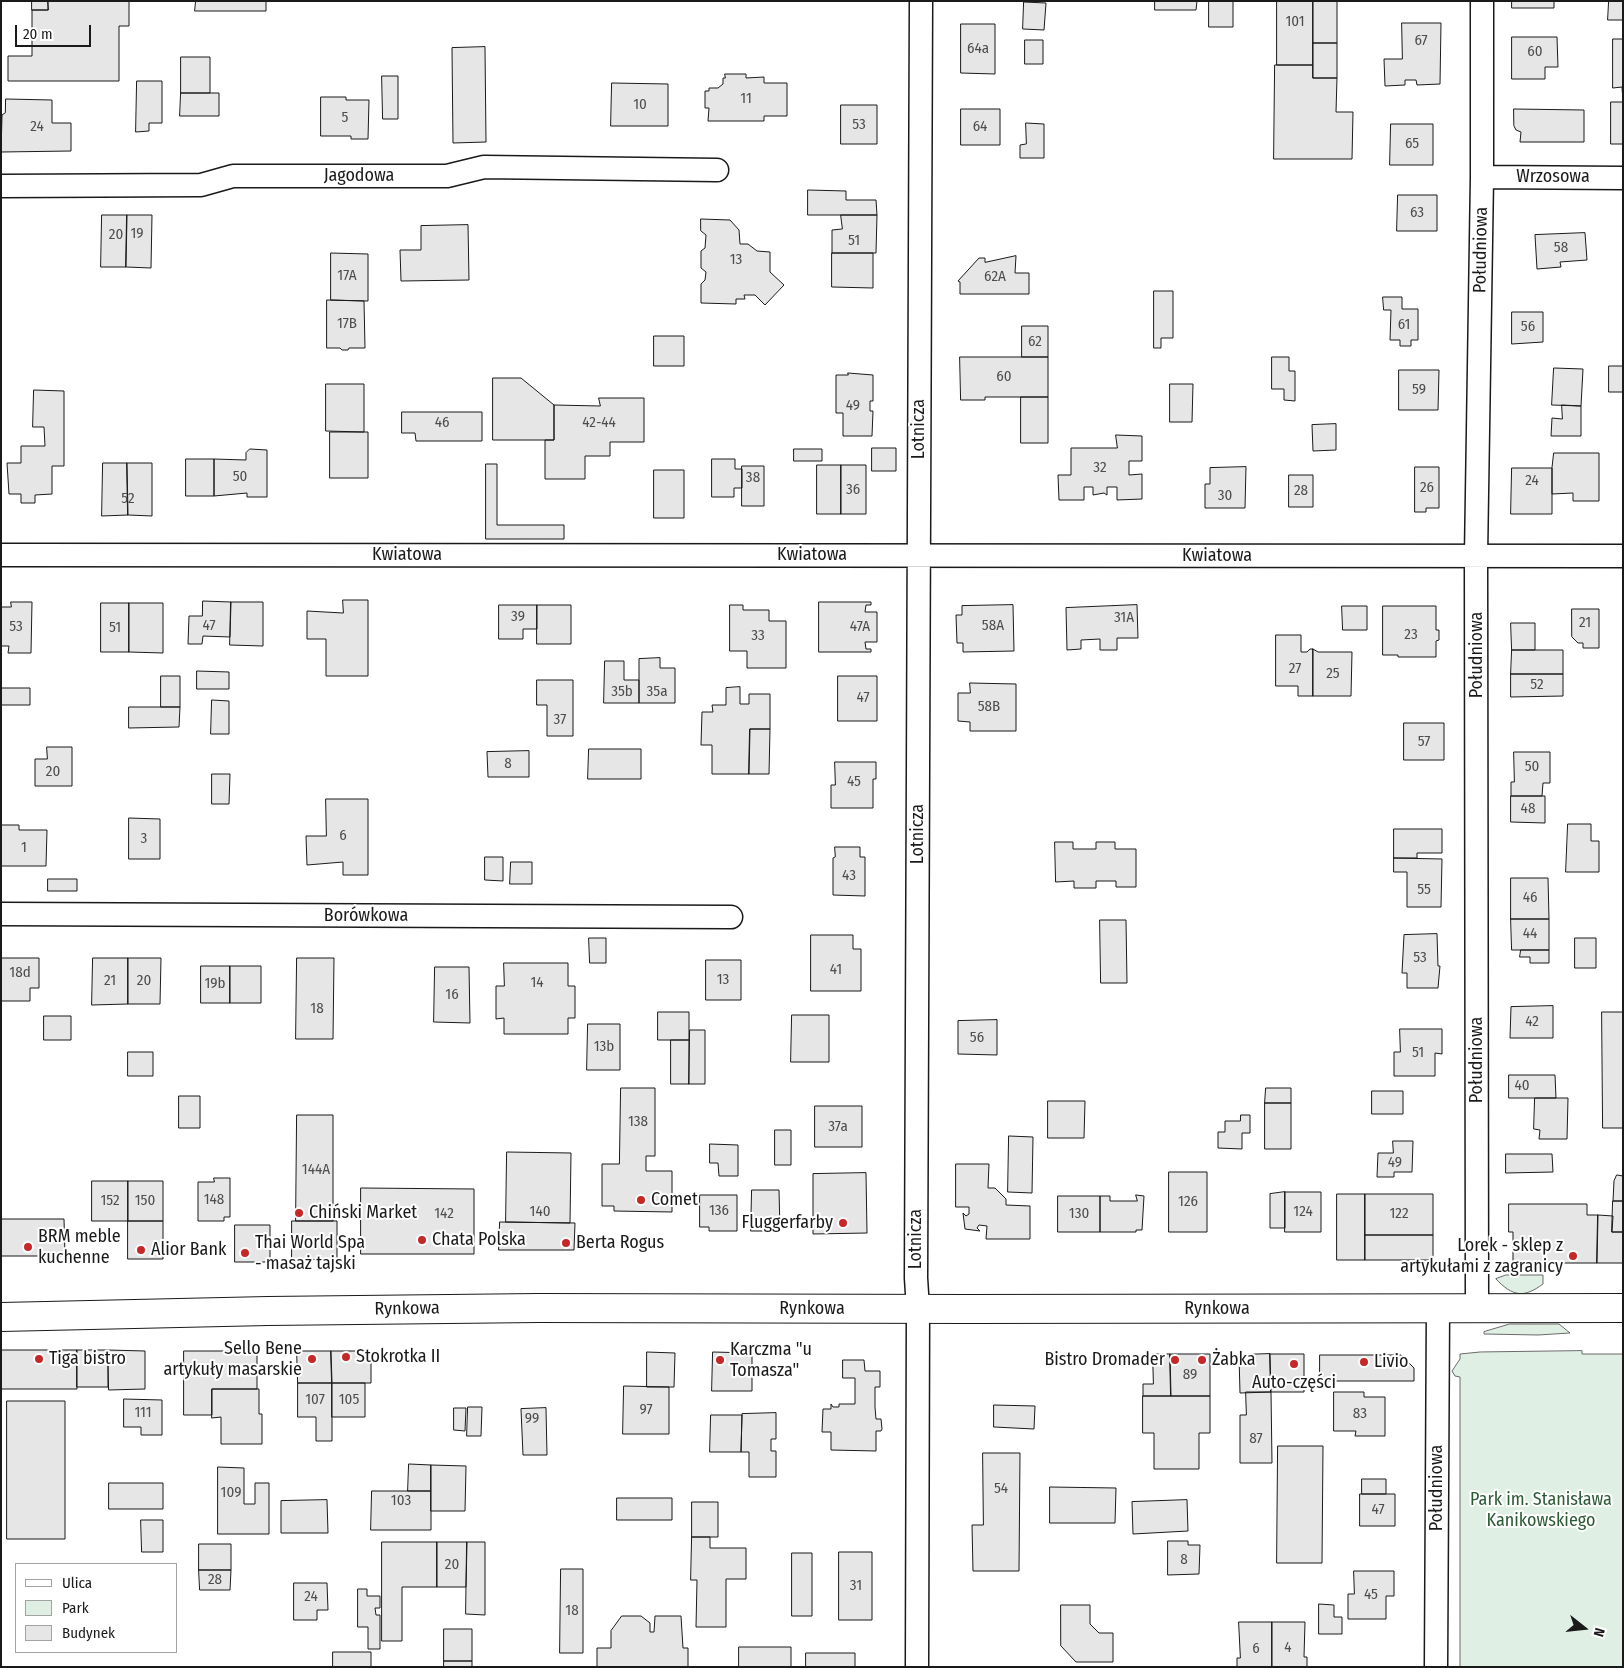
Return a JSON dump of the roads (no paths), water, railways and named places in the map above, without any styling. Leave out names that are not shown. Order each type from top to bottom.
[{"type":"street","name":"Lotnicza","points":[[917,1667],[918,1309],[916,1258],[921,1]]},
{"type":"street","name":"Południowa","points":[[1477,1308],[1476,556],[1482,177],[1482,1]]},
{"type":"street","name":"Jagodowa","points":[[1,186],[201,185],[233,176],[446,176],[484,167],[717,170]]},
{"type":"street","name":"Wrzosowa","points":[[1482,177],[1623,178]]},
{"type":"street","name":"Kwiatowa","points":[[1,555],[1623,556]]},
{"type":"street","name":"Borówkowa","points":[[1,914],[731,917]]},
{"type":"street","name":"Rynkowa","points":[[1,1317],[471,1308],[1623,1308]]},
{"type":"street","name":"Południowa","points":[[1436,1667],[1438,1309]]},
{"type":"place","name":"Comet","points":[[641,1200]]},
{"type":"place","name":"Chiński Market","points":[[299,1213]]},
{"type":"place","name":"Fluggerfarby","points":[[843,1223]]},
{"type":"place","name":"Chata Polska","points":[[422,1240]]},
{"type":"place","name":"Berta Rogus","points":[[566,1243]]},
{"type":"place","name":"BRM meble kuchenne","points":[[28,1247]]},
{"type":"place","name":"Alior Bank","points":[[141,1250]]},
{"type":"place","name":"Thai World Spa - masaż tajski","points":[[245,1253]]},
{"type":"place","name":"Lorek - sklep z artykułami z zagranicy","points":[[1573,1256]]},
{"type":"place","name":"Stokrotka II","points":[[346,1357]]},
{"type":"place","name":"Tiga bistro","points":[[39,1359]]},
{"type":"place","name":"Sello Bene artykuły masarskie","points":[[312,1359]]},
{"type":"place","name":"Karczma \"u Tomasza\"","points":[[720,1360]]},
{"type":"place","name":"Bistro Dromader","points":[[1175,1360]]},
{"type":"place","name":"Żabka","points":[[1202,1360]]},
{"type":"place","name":"Livio","points":[[1364,1362]]},
{"type":"place","name":"Auto-części","points":[[1294,1364]]},
{"type":"park label","name":"Park im. Stanisława Kanikowskiego","points":[[1541,1510]]}]
